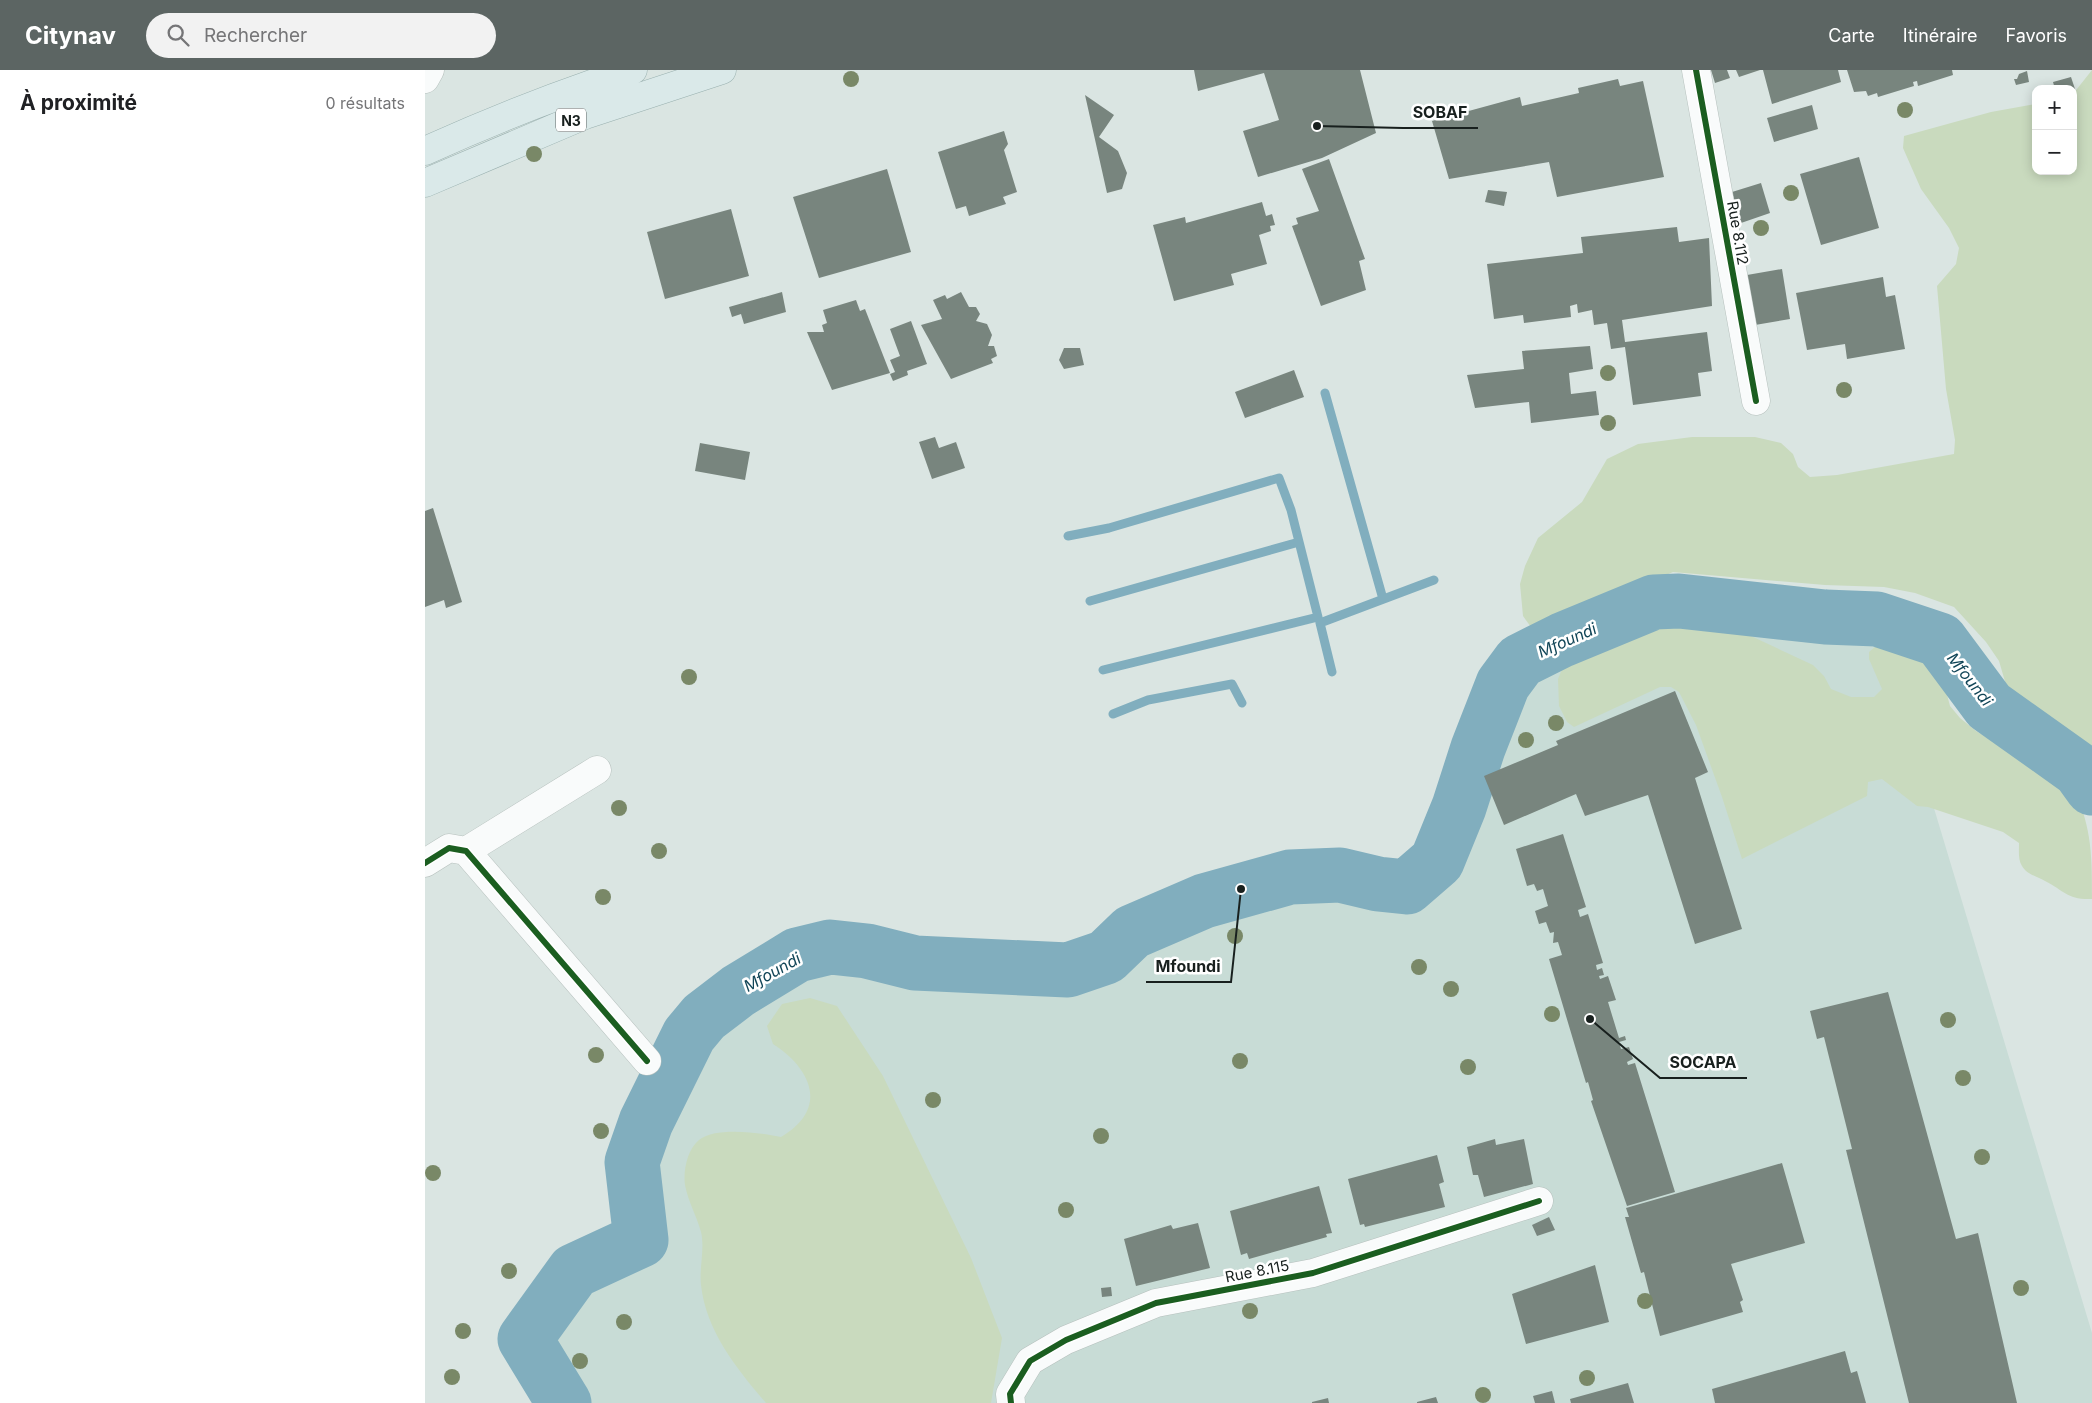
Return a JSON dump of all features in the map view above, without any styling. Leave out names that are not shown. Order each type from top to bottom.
[{"type":"highway","name":"N3","points":[[425,151],[462,134],[576,89],[633,70]]},
{"type":"highway","name":"N3","points":[[425,183],[585,114],[722,70]]},
{"type":"street","points":[[425,79],[430,70]]},
{"type":"street","name":"Rue 8.112","points":[[1696,70],[1756,400]]},
{"type":"street","points":[[466,851],[597,770]]},
{"type":"street","points":[[425,863],[449,848],[466,851],[647,1061]]},
{"type":"street","name":"Rue 8.115","points":[[1011,1403],[1010,1394],[1030,1361],[1066,1340],[1156,1303],[1313,1273],[1539,1202]]},
{"type":"shaded area","points":[[1679,601],[1824,617],[1877,619],[2092,1333],[2092,1403],[564,1403],[525,1339],[574,1271],[641,1240],[632,1162],[646,1122],[689,1035],[704,1017],[738,991],[797,955],[830,947],[867,951],[915,963],[1068,970],[1106,957],[1132,932],[1204,901],[1290,877],[1340,875],[1378,884],[1407,887],[1437,861],[1459,807],[1478,748],[1503,684],[1520,661],[1562,640],[1654,602]]},
{"type":"green space","points":[[2092,70],[2092,761],[2061,738],[2052,725],[2020,707],[2009,695],[1999,661],[1986,642],[1954,607],[1915,593],[1884,587],[1825,585],[1673,572],[1545,626],[1531,627],[1523,616],[1520,584],[1525,566],[1538,538],[1582,502],[1607,459],[1638,444],[1692,437],[1755,437],[1781,443],[1793,454],[1798,467],[1810,477],[1837,475],[1954,454],[1955,440],[1946,389],[1937,286],[1956,264],[1959,248],[1949,228],[1921,189],[1903,148],[1904,136],[1991,112],[2032,105],[2032,175],[2077,175],[2077,89]]},
{"type":"green space","points":[[1676,625],[1751,636],[1813,665],[1824,676],[1831,689],[1851,697],[1874,697],[1882,689],[1869,659],[1869,652],[1883,640],[1895,641],[1927,650],[1944,683],[1950,706],[1960,718],[1976,731],[2075,791],[2088,831],[2092,869],[2092,899],[2071,896],[2032,875],[2022,866],[2019,855],[2019,843],[2003,832],[1928,807],[1917,806],[1882,779],[1868,782],[1867,796],[1742,859],[1696,725],[1679,692],[1671,687],[1660,687],[1574,727],[1567,722],[1559,706],[1558,679],[1563,667],[1577,656],[1593,649],[1663,627]]},
{"type":"green space","points":[[810,998],[837,1006],[883,1076],[971,1258],[1002,1338],[991,1403],[766,1403],[744,1377],[716,1334],[704,1302],[701,1285],[702,1238],[685,1185],[687,1161],[691,1149],[699,1140],[706,1136],[716,1133],[739,1132],[781,1137],[796,1126],[805,1114],[810,1102],[810,1089],[797,1065],[787,1054],[773,1044],[767,1026],[782,1004]]},
{"type":"building","points":[[1194,70],[1360,70],[1376,133],[1322,158],[1258,177],[1243,131],[1279,120],[1264,73],[1198,91]]},
{"type":"building","points":[[1711,70],[1727,70],[1730,78],[1715,83]]},
{"type":"building","points":[[1736,70],[1760,70],[1739,77]]},
{"type":"building","points":[[1763,70],[1838,70],[1841,82],[1772,104]]},
{"type":"building","points":[[1847,70],[1952,70],[1953,75],[1918,86],[1917,81],[1913,82],[1914,86],[1878,97],[1877,93],[1868,96],[1866,91],[1854,92]]},
{"type":"building","points":[[2027,71],[2029,82],[2016,85],[2014,79],[2017,79],[2019,74]]},
{"type":"building","points":[[2071,77],[2074,85],[2054,85],[2053,82]]},
{"type":"building","points":[[1618,79],[1620,86],[1643,81],[1664,177],[1557,197],[1549,162],[1449,179],[1432,121],[1520,97],[1522,106],[1579,93],[1578,88]]},
{"type":"building","points":[[1085,95],[1114,115],[1099,137],[1118,151],[1127,173],[1122,189],[1107,193]]},
{"type":"building","points":[[1812,105],[1818,129],[1774,142],[1767,118]]},
{"type":"building","points":[[1004,131],[1008,144],[1004,150],[1017,192],[1003,197],[1006,204],[969,216],[966,206],[956,209],[938,152]]},
{"type":"building","points":[[1859,157],[1879,228],[1821,245],[1800,174]]},
{"type":"building","points":[[1329,159],[1365,259],[1359,261],[1366,290],[1321,306],[1292,226],[1298,224],[1296,218],[1319,211],[1302,169]]},
{"type":"building","points":[[887,169],[911,252],[819,278],[793,197]]},
{"type":"building","points":[[1761,183],[1770,213],[1741,223],[1732,192]]},
{"type":"building","points":[[1488,190],[1507,192],[1504,206],[1485,202]]},
{"type":"building","points":[[1262,202],[1266,216],[1272,214],[1275,225],[1270,226],[1271,231],[1259,235],[1267,264],[1231,274],[1234,285],[1174,301],[1153,225],[1185,217],[1186,223]]},
{"type":"building","points":[[731,209],[749,276],[665,299],[647,232]]},
{"type":"building","points":[[1677,227],[1679,242],[1709,238],[1712,306],[1622,320],[1625,342],[1707,332],[1712,371],[1698,373],[1701,396],[1633,405],[1625,347],[1611,349],[1607,323],[1594,325],[1592,310],[1578,313],[1577,304],[1570,306],[1571,317],[1524,323],[1523,315],[1494,319],[1487,264],[1583,253],[1581,237]]},
{"type":"building","points":[[1782,269],[1790,319],[1755,325],[1747,275]]},
{"type":"building","points":[[1883,277],[1886,297],[1895,295],[1905,349],[1847,359],[1845,344],[1807,350],[1796,293]]},
{"type":"building","points":[[782,292],[786,312],[744,324],[741,314],[732,317],[729,307]]},
{"type":"building","points":[[961,292],[969,307],[976,307],[980,314],[976,321],[987,324],[992,335],[988,346],[994,346],[997,356],[991,359],[993,363],[951,379],[921,325],[942,319],[933,300],[945,295],[947,299]]},
{"type":"building","points":[[856,300],[860,311],[865,309],[890,373],[832,390],[807,332],[824,332],[822,325],[827,323],[823,310]]},
{"type":"building","points":[[911,321],[927,364],[907,371],[908,375],[893,381],[890,374],[895,372],[890,360],[900,356],[890,329]]},
{"type":"building","points":[[1590,346],[1593,369],[1569,373],[1571,394],[1596,391],[1599,415],[1531,423],[1529,402],[1475,408],[1467,375],[1524,369],[1522,351]]},
{"type":"building","points":[[1064,348],[1080,348],[1084,365],[1064,369],[1059,360]]},
{"type":"building","points":[[1294,370],[1304,397],[1245,418],[1235,392]]},
{"type":"building","points":[[935,437],[939,448],[956,442],[965,468],[932,479],[919,442]]},
{"type":"building","points":[[700,443],[750,452],[745,480],[695,471]]},
{"type":"building","points":[[433,508],[462,602],[446,608],[444,600],[425,607],[425,511]]},
{"type":"building","points":[[1675,691],[1708,772],[1695,778],[1742,929],[1695,944],[1648,795],[1585,816],[1576,794],[1504,825],[1484,776],[1558,745],[1556,741]]},
{"type":"building","points":[[1563,834],[1586,907],[1578,910],[1580,917],[1588,914],[1603,963],[1596,965],[1597,970],[1602,968],[1604,975],[1599,976],[1600,979],[1608,976],[1616,1000],[1608,1002],[1619,1038],[1625,1036],[1626,1040],[1619,1042],[1621,1049],[1629,1047],[1633,1059],[1627,1062],[1628,1065],[1635,1063],[1675,1192],[1627,1206],[1591,1101],[1593,1100],[1588,1082],[1586,1083],[1549,959],[1562,955],[1558,942],[1553,943],[1554,932],[1550,933],[1546,922],[1539,924],[1535,911],[1548,906],[1543,889],[1537,891],[1534,884],[1527,886],[1516,849]]},
{"type":"building","points":[[1888,992],[1956,1239],[1978,1233],[2017,1403],[1909,1403],[1846,1150],[1852,1149],[1824,1037],[1817,1039],[1810,1011]]},
{"type":"building","points":[[1495,1139],[1496,1145],[1524,1139],[1533,1184],[1484,1197],[1478,1175],[1473,1175],[1467,1147]]},
{"type":"building","points":[[1437,1155],[1444,1182],[1439,1184],[1445,1207],[1365,1227],[1364,1224],[1360,1225],[1348,1179]]},
{"type":"building","points":[[1782,1163],[1805,1243],[1731,1264],[1743,1300],[1740,1302],[1743,1312],[1660,1336],[1644,1272],[1641,1273],[1625,1217],[1629,1217],[1626,1208]]},
{"type":"building","points":[[1319,1186],[1332,1233],[1326,1234],[1327,1237],[1249,1259],[1247,1253],[1241,1255],[1230,1211]]},
{"type":"building","points":[[1549,1217],[1555,1230],[1537,1236],[1532,1225]]},
{"type":"building","points":[[1198,1223],[1210,1268],[1136,1286],[1124,1239],[1171,1225],[1173,1229]]},
{"type":"building","points":[[1595,1265],[1609,1322],[1526,1344],[1512,1294]]},
{"type":"building","points":[[1111,1287],[1112,1296],[1102,1297],[1101,1288]]},
{"type":"building","points":[[1845,1351],[1851,1373],[1857,1371],[1866,1403],[1715,1403],[1712,1389]]},
{"type":"building","points":[[1628,1383],[1634,1403],[1571,1403],[1570,1399]]},
{"type":"building","points":[[1552,1391],[1555,1403],[1535,1403],[1533,1396]]},
{"type":"building","points":[[1436,1397],[1438,1403],[1417,1403],[1417,1402]]},
{"type":"building","points":[[1328,1398],[1329,1403],[1312,1403],[1312,1402]]},
{"type":"waterway","points":[[1325,393],[1383,599]]},
{"type":"waterway","points":[[1068,536],[1109,528],[1279,478],[1291,510],[1318,617],[1103,670]]},
{"type":"waterway","points":[[1090,601],[1299,542]]},
{"type":"waterway","points":[[1332,672],[1320,623],[1434,580]]},
{"type":"waterway","name":"Mfoundi","points":[[564,1403],[525,1339],[574,1271],[641,1240],[632,1162],[646,1122],[689,1035],[704,1017],[738,991],[797,955],[830,947],[867,951],[915,963],[1068,970],[1106,957],[1132,932],[1204,901],[1290,877],[1340,875],[1378,884],[1407,887],[1437,861],[1459,807],[1478,748],[1503,684],[1520,661],[1562,640],[1654,602],[1679,601],[1825,617],[1877,619],[1940,640],[1989,706],[2079,770],[2092,788]]},
{"type":"waterway","points":[[1113,714],[1148,700],[1232,684],[1242,703]]},
{"type":"cycle path","points":[[1696,70],[1756,401]]},
{"type":"cycle path","points":[[425,863],[449,848],[466,851],[647,1061]]},
{"type":"cycle path","points":[[1011,1403],[1010,1394],[1030,1361],[1066,1340],[1156,1303],[1313,1273],[1539,1201]]},
{"type":"place","name":"SOBAF","points":[[1317,126]]},
{"type":"place","name":"Mfoundi","points":[[1241,889]]},
{"type":"place","name":"SOCAPA","points":[[1590,1019]]}]
